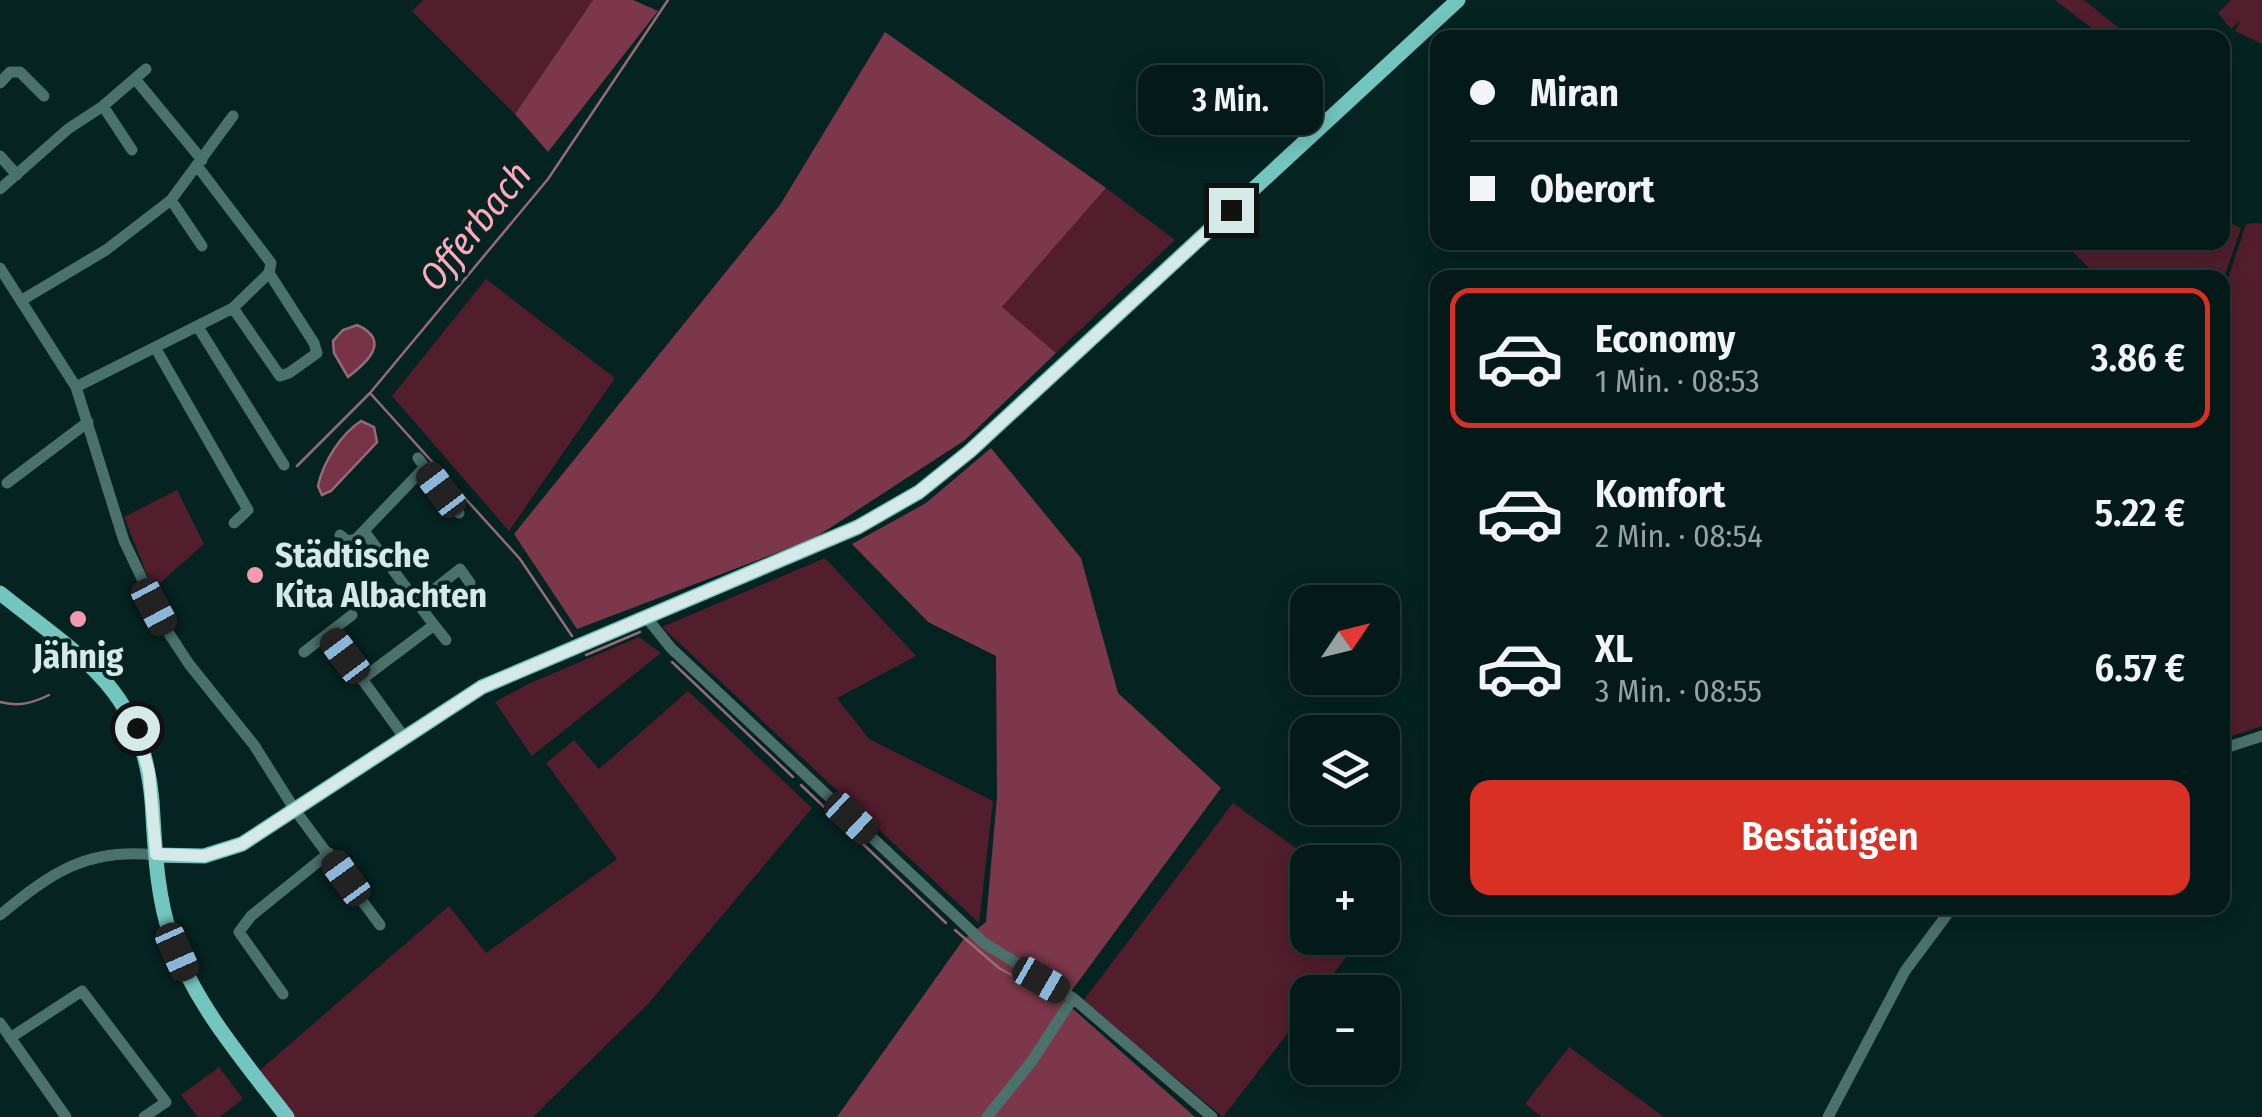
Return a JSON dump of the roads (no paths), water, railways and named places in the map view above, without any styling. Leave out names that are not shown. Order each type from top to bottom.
[{"type":"main road","points":[[156,854],[182,857],[242,844],[404,736],[498,680],[858,527],[932,483],[1458,0]]},
{"type":"main road","points":[[0,593],[92,668],[123,704],[146,752],[165,915],[195,992],[287,1117]]},
{"type":"street","points":[[0,188],[68,129],[146,70]]},
{"type":"street","points":[[0,84],[10,72],[20,72],[44,96]]},
{"type":"street","points":[[76,387],[234,308],[269,273],[271,263],[136,80]]},
{"type":"street","points":[[103,106],[132,150]]},
{"type":"street","points":[[22,300],[106,250],[171,200],[234,116]]},
{"type":"street","points":[[0,156],[16,175]]},
{"type":"street","points":[[171,200],[202,246]]},
{"type":"street","points":[[0,268],[76,387],[124,541],[166,629],[380,926]]},
{"type":"street","points":[[234,308],[280,376],[315,356],[314,343],[269,273]]},
{"type":"street","points":[[198,327],[284,465]]},
{"type":"street","points":[[156,348],[248,510],[234,522]]},
{"type":"street","points":[[7,483],[88,422]]},
{"type":"street","points":[[340,536],[351,541],[364,531],[421,463],[459,514]]},
{"type":"street","points":[[364,531],[446,640]]},
{"type":"street","points":[[418,602],[460,570],[470,583]]},
{"type":"street","points":[[304,652],[352,615]]},
{"type":"street","points":[[646,616],[672,648],[984,943],[1073,998],[1212,1117]]},
{"type":"street","points":[[362,678],[434,624]]},
{"type":"street","points":[[328,634],[404,736]]},
{"type":"street","points":[[2230,747],[2262,736]]},
{"type":"street","points":[[282,994],[239,932],[251,916],[329,853]]},
{"type":"street","points":[[0,914],[43,880],[80,861],[110,854],[156,854]]},
{"type":"street","points":[[1828,1117],[1905,971],[1947,915]]},
{"type":"street","points":[[10,1038],[82,990],[166,1102],[144,1117]]},
{"type":"street","points":[[987,1117],[1032,1061],[1073,998]]},
{"type":"street","points":[[0,1023],[66,1117]]},
{"type":"waterway","name":"Offerbach","points":[[297,466],[370,393],[548,179],[668,0]]},
{"type":"waterway","points":[[370,393],[520,559],[572,636]]},
{"type":"waterway","points":[[586,655],[640,632]]},
{"type":"waterway","points":[[672,662],[793,777]]},
{"type":"waterway","name":"Offerbach","points":[[0,702],[25,703],[49,695]]},
{"type":"waterway","points":[[801,785],[946,923]]},
{"type":"waterway","points":[[955,930],[999,968],[1056,1000]]},
{"type":"place","name":"Städtische Kita Albachten","points":[[255,575]]},
{"type":"place","name":"Jähnig","points":[[78,619]]}]
